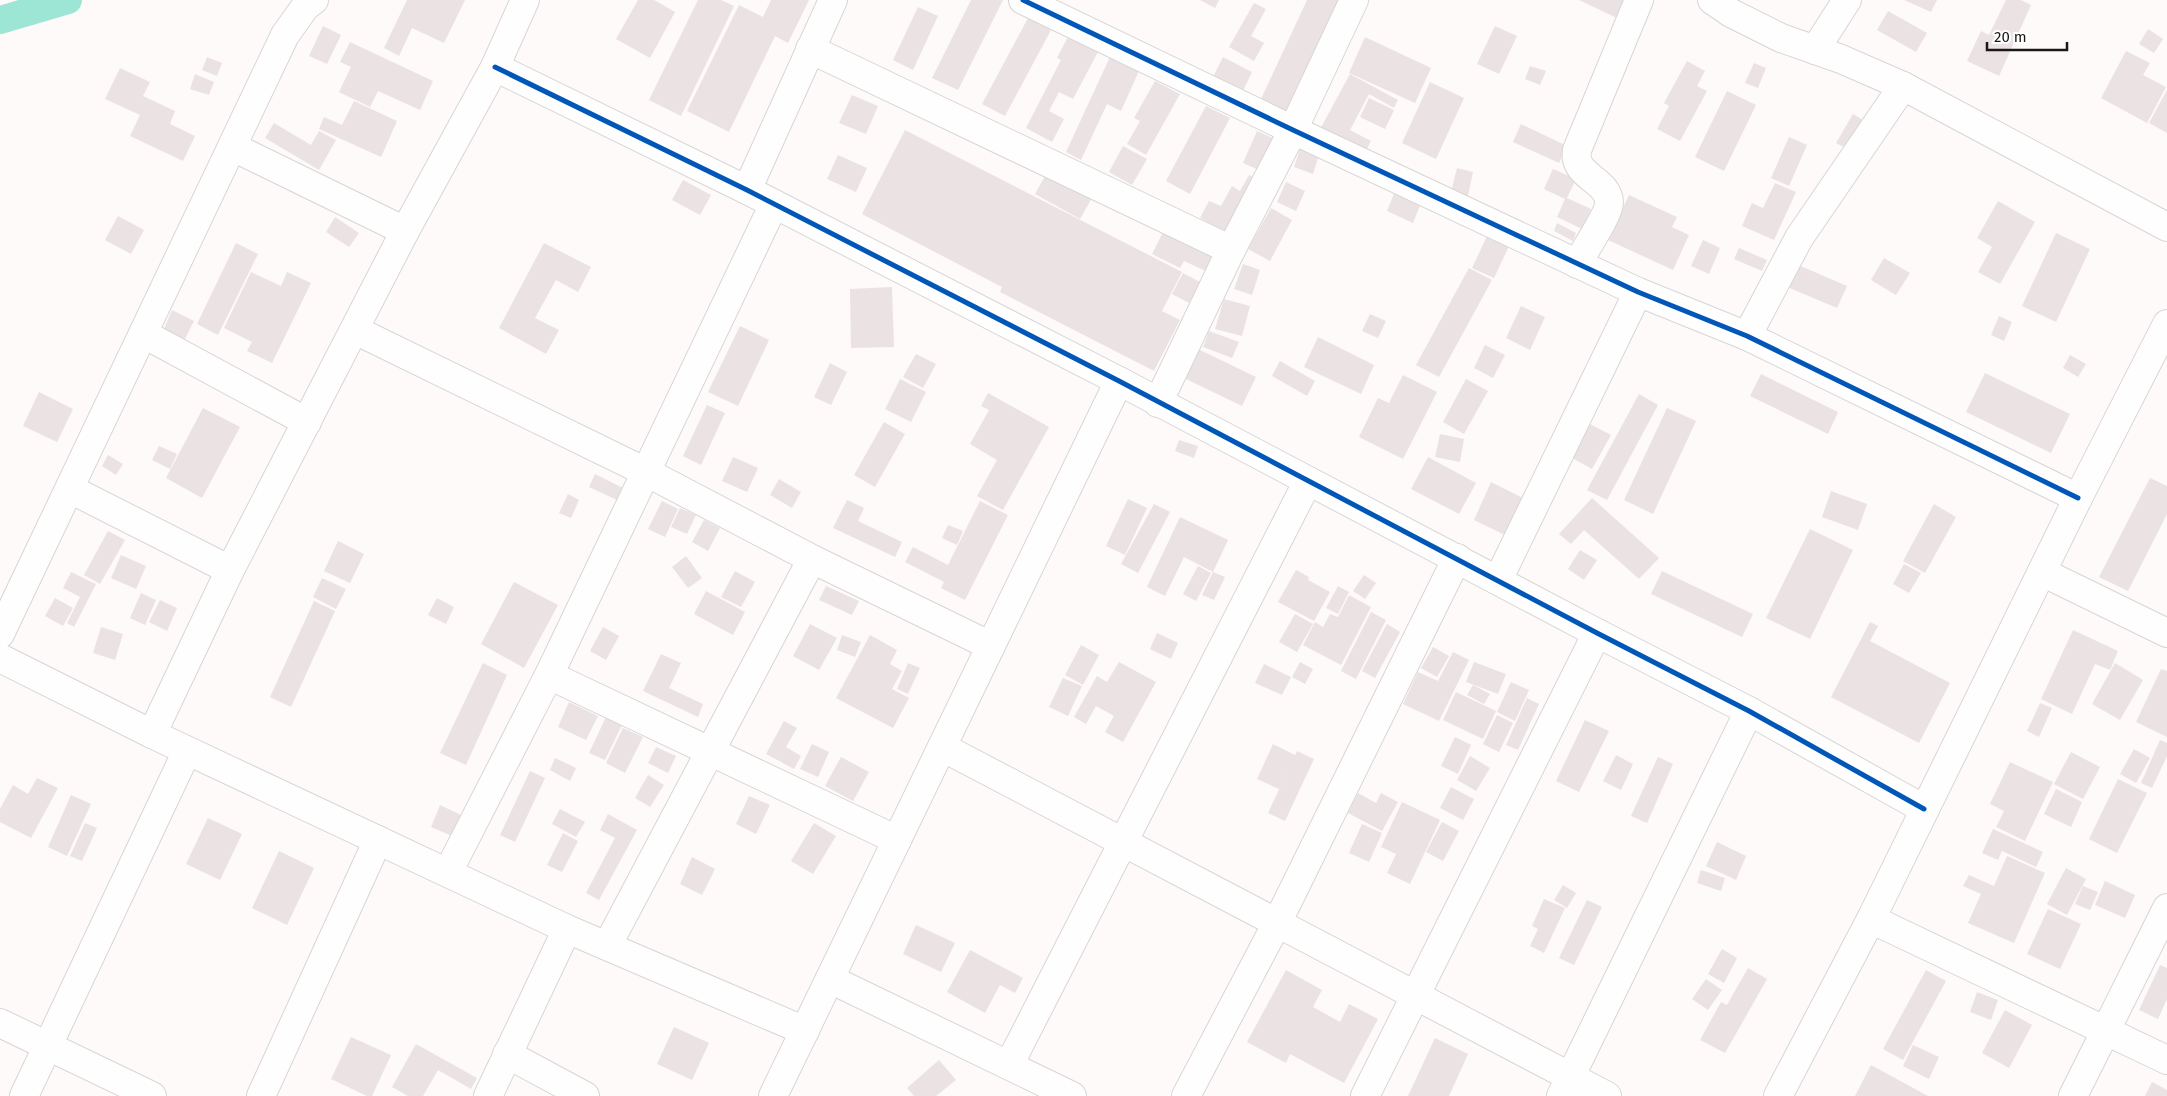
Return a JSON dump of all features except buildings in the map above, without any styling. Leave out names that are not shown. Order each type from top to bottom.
[{"type":"street","points":[[0,634],[233,147],[285,34],[305,7],[314,0]]},
{"type":"street","points":[[152,734],[230,570],[405,232],[495,67],[525,0]]},
{"type":"street","points":[[747,190],[833,0]]},
{"type":"street","points":[[1023,0],[1577,264],[1638,292],[1747,336],[2078,498]]},
{"type":"street","points":[[1158,403],[1231,250],[1293,130],[1354,0]]},
{"type":"street","points":[[1577,264],[1606,214],[1609,201],[1606,192],[1578,166],[1576,159],[1577,150],[1639,0]]},
{"type":"street","points":[[1712,0],[1760,27],[1815,50],[1850,62],[1903,86],[2167,227]]},
{"type":"street","points":[[1815,50],[1847,0]]},
{"type":"street","points":[[810,48],[1231,250]]},
{"type":"street","points":[[495,67],[747,190],[1119,381],[1748,711],[1924,809]]},
{"type":"street","points":[[1747,336],[1799,238],[1903,86]]},
{"type":"street","points":[[233,147],[405,232]]},
{"type":"street","points":[[448,872],[549,675],[774,204]]},
{"type":"street","points":[[1498,580],[1638,292]]},
{"type":"street","points":[[1778,1096],[1871,919],[2078,498],[2167,324]]},
{"type":"street","points":[[355,330],[646,472],[812,558],[991,646]]},
{"type":"street","points":[[144,334],[307,422]]},
{"type":"street","points":[[773,1096],[1119,381]]},
{"type":"street","points":[[1009,1065],[1308,481]]},
{"type":"street","points":[[70,489],[230,570]]},
{"type":"street","points":[[607,946],[812,558]]},
{"type":"street","points":[[1186,1096],[1277,923],[1456,558]]},
{"type":"street","points":[[2042,572],[2167,633]]},
{"type":"street","points":[[1365,1096],[1597,633]]},
{"type":"street","points":[[0,658],[152,734],[567,929],[805,1031]]},
{"type":"street","points":[[549,675],[897,840]]},
{"type":"street","points":[[1566,1086],[1748,711]]},
{"type":"street","points":[[942,747],[1415,996],[1566,1086],[1607,1096]]},
{"type":"street","points":[[24,1096],[187,750]]},
{"type":"street","points":[[260,1096],[378,840]]},
{"type":"street","points":[[2073,1096],[2167,908]]},
{"type":"street","points":[[1871,919],[2167,1060]]},
{"type":"street","points":[[488,1096],[567,929]]},
{"type":"street","points":[[830,979],[1072,1096]]},
{"type":"street","points":[[0,1023],[152,1096]]},
{"type":"street","points":[[507,1054],[585,1096]]},
{"type":"waterway","points":[[0,20],[68,0]]},
{"type":"cycle path","points":[[1023,0],[1293,130],[1638,292],[1747,336],[2078,498]]},
{"type":"cycle path","points":[[495,67],[747,190],[1119,381],[1749,711],[1924,809]]}]
